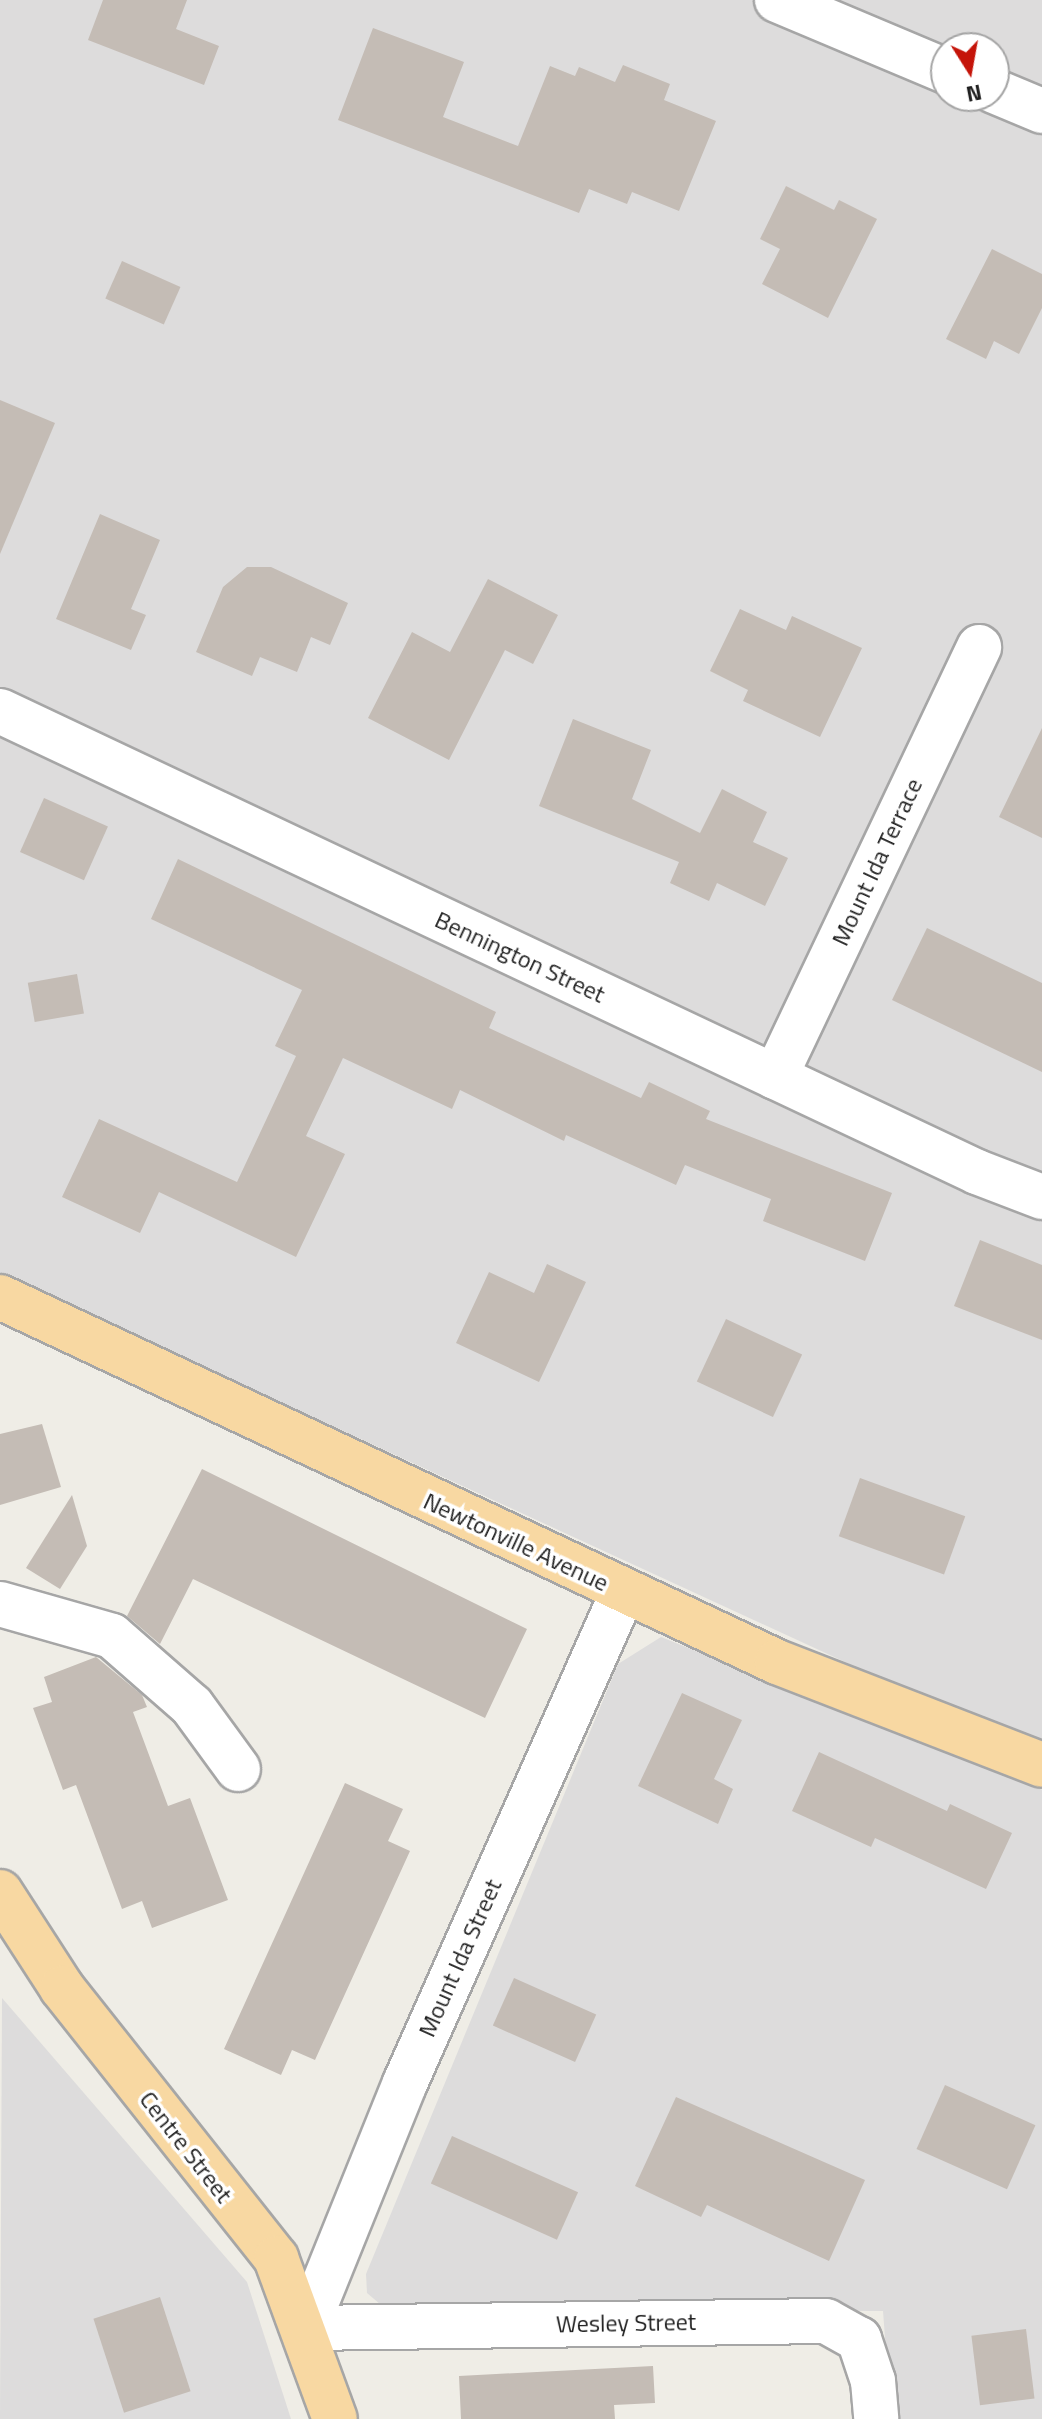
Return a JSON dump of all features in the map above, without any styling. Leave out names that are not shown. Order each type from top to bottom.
[{"type":"main road","name":"Newtonville Avenue","points":[[0,1297],[777,1662],[1042,1765]]},
{"type":"main road","name":"Centre Street","points":[[0,1892],[62,1988],[276,2258],[306,2328],[335,2419]]},
{"type":"street","points":[[777,0],[930,64]]},
{"type":"street","points":[[1010,98],[1042,111]]},
{"type":"street","name":"Mount Ida Terrace","points":[[775,1077],[979,647]]},
{"type":"street","name":"Bennington Street","points":[[0,711],[775,1077],[1042,1197]]},
{"type":"street","name":"Mount Ida Street","points":[[306,2328],[405,2083],[623,1592]]},
{"type":"street","points":[[0,1604],[112,1636],[192,1706],[238,1769]]},
{"type":"street","name":"Wesley Street","points":[[306,2328],[826,2321],[859,2339],[873,2381],[876,2419]]},
{"type":"shaded area","points":[[0,0],[1042,0],[1042,1746],[995,1731],[0,1273]]},
{"type":"shaded area","points":[[661,1637],[1042,1790],[1042,2419],[891,2419],[883,2311],[387,2310],[367,2293],[366,2274],[618,1664]]},
{"type":"shaded area","points":[[2,1998],[247,2282],[291,2419],[0,2419]]},
{"type":"building","points":[[103,0],[187,0],[176,29],[219,46],[204,85],[88,40]]},
{"type":"building","points":[[373,28],[464,62],[443,117],[518,146],[550,66],[575,76],[579,67],[615,82],[623,65],[670,84],[664,100],[716,121],[679,211],[632,192],[627,204],[589,189],[579,213],[338,120]]},
{"type":"building","points":[[786,186],[834,210],[839,200],[877,219],[828,318],[762,284],[780,249],[760,239]]},
{"type":"building","points":[[992,249],[1042,274],[1042,308],[1019,354],[994,341],[986,359],[946,339]]},
{"type":"building","points":[[122,261],[180,287],[164,324],[105,298]]},
{"type":"building","points":[[0,400],[55,423],[0,554]]},
{"type":"building","points":[[100,514],[160,540],[131,609],[146,615],[131,650],[56,619]]},
{"type":"building","points":[[247,567],[271,567],[348,603],[330,645],[311,637],[297,672],[260,657],[252,676],[196,652],[223,587]]},
{"type":"building","points":[[488,579],[558,615],[533,664],[505,650],[449,760],[368,718],[412,632],[450,652]]},
{"type":"building","points":[[740,609],[786,630],[792,616],[862,648],[820,737],[743,701],[748,690],[710,671]]},
{"type":"building","points":[[573,719],[651,750],[632,799],[700,833],[722,789],[767,812],[753,842],[788,858],[765,906],[717,883],[709,901],[670,883],[679,862],[539,806]]},
{"type":"building","points":[[1042,728],[1042,838],[999,817]]},
{"type":"building","points":[[44,798],[108,826],[84,880],[20,852]]},
{"type":"building","points":[[178,859],[496,1012],[489,1028],[641,1098],[649,1082],[710,1111],[706,1119],[892,1193],[865,1261],[763,1221],[771,1199],[685,1165],[676,1185],[566,1135],[564,1141],[460,1090],[452,1109],[343,1058],[306,1136],[345,1154],[296,1257],[159,1192],[140,1233],[62,1197],[99,1119],[237,1182],[296,1056],[275,1046],[302,990],[151,919]]},
{"type":"building","points":[[927,928],[1042,983],[1042,1072],[892,1000]]},
{"type":"building","points":[[77,974],[84,1013],[35,1022],[28,983]]},
{"type":"building","points":[[980,1240],[1042,1265],[1042,1340],[954,1306]]},
{"type":"building","points":[[547,1264],[586,1282],[539,1382],[456,1343],[489,1272],[534,1293]]},
{"type":"building","points":[[726,1319],[802,1354],[773,1417],[697,1382]]},
{"type":"building","points":[[42,1424],[61,1487],[0,1505],[0,1434]]},
{"type":"building","points":[[202,1469],[527,1629],[485,1718],[193,1579],[160,1644],[127,1616]]},
{"type":"building","points":[[860,1478],[965,1516],[944,1575],[839,1536]]},
{"type":"building","points":[[72,1495],[87,1546],[60,1589],[26,1568]]},
{"type":"building","points":[[96,1657],[142,1695],[147,1707],[133,1712],[168,1806],[190,1798],[228,1900],[152,1928],[142,1901],[122,1909],[76,1785],[63,1790],[33,1708],[52,1702],[44,1677]]},
{"type":"building","points":[[682,1693],[742,1720],[714,1779],[733,1789],[718,1824],[638,1786]]},
{"type":"building","points":[[819,1752],[947,1811],[950,1804],[1012,1833],[986,1889],[875,1838],[871,1847],[792,1811]]},
{"type":"building","points":[[345,1783],[403,1809],[388,1841],[410,1851],[315,2060],[292,2050],[281,2075],[224,2049]]},
{"type":"building","points":[[514,1978],[596,2015],[575,2062],[493,2026]]},
{"type":"building","points":[[945,2085],[1035,2125],[1007,2189],[917,2149]]},
{"type":"building","points":[[676,2097],[865,2180],[829,2261],[707,2205],[701,2217],[635,2186]]},
{"type":"building","points":[[452,2136],[578,2192],[557,2240],[431,2184]]},
{"type":"building","points":[[160,2297],[191,2391],[124,2413],[93,2319]]},
{"type":"building","points":[[1026,2329],[1035,2398],[980,2405],[971,2336]]},
{"type":"building","points":[[653,2366],[655,2403],[614,2405],[615,2419],[461,2419],[459,2376]]}]
